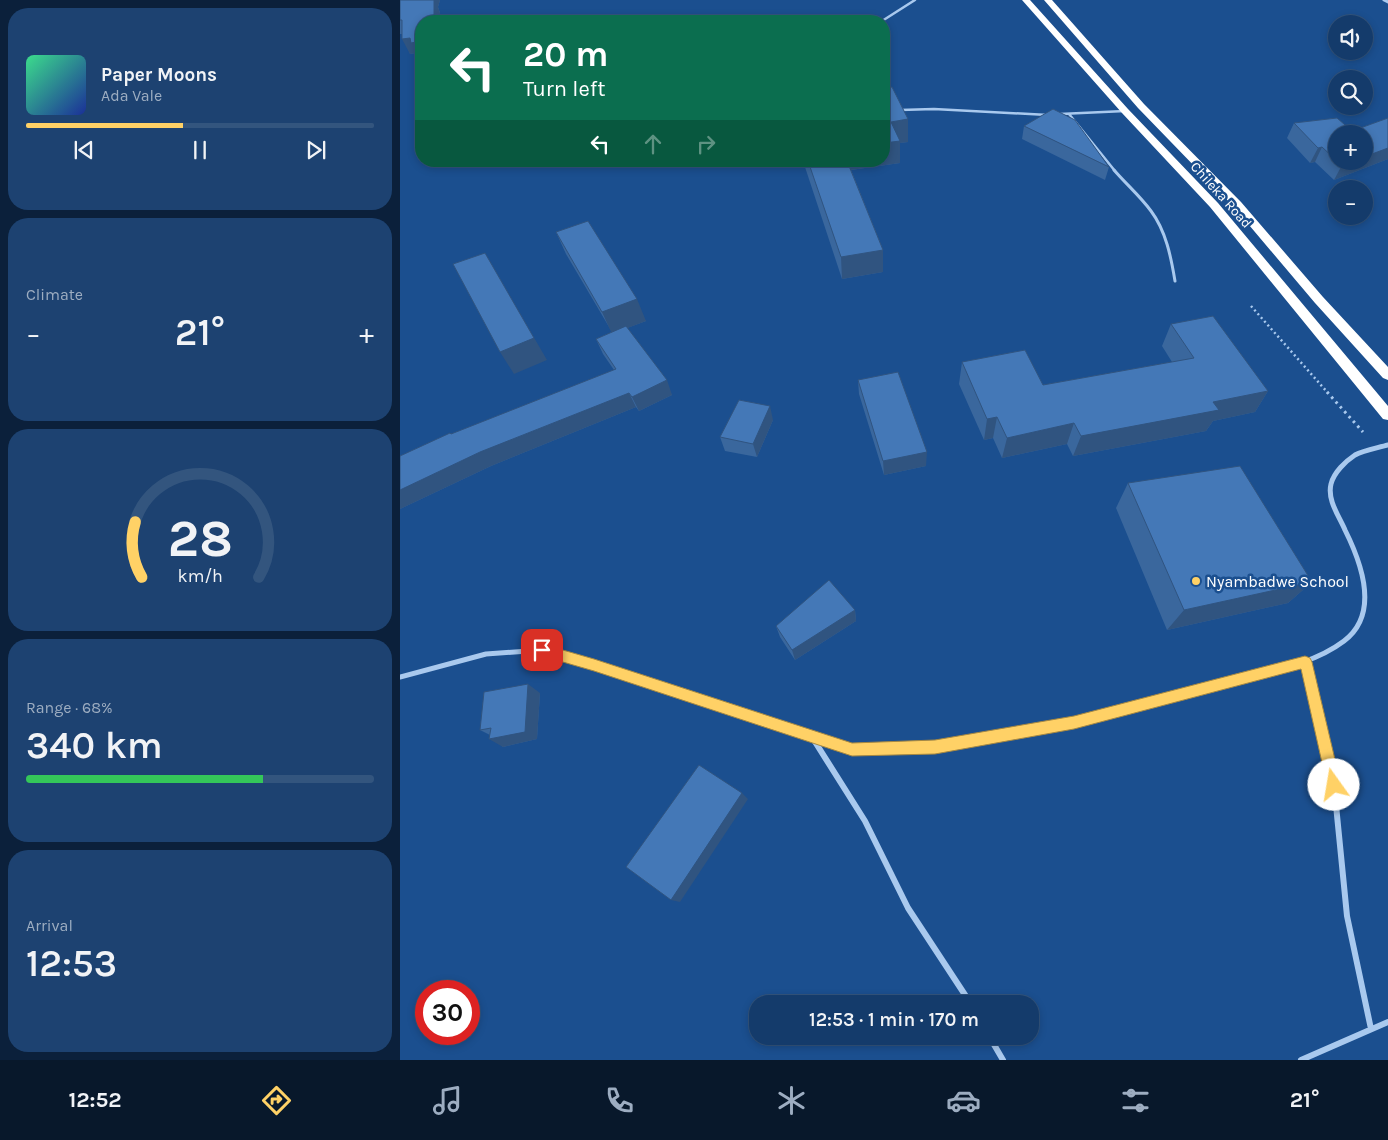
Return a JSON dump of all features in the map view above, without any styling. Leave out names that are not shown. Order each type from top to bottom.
[{"type":"highway","name":"Chileka Road","points":[[1026,0],[1125,111],[1214,205],[1388,415]]},
{"type":"highway","name":"Chileka Road","points":[[1048,0],[1141,106],[1238,204],[1319,300],[1388,375]]},
{"type":"street","points":[[1384,0],[1388,2]]},
{"type":"street","points":[[400,677],[486,654],[542,650],[594,665],[852,750],[935,747],[1074,723],[1305,662],[1344,641],[1358,626],[1365,611],[1366,593],[1352,544],[1331,500],[1331,483],[1341,467],[1357,454],[1388,445]]},
{"type":"street","points":[[1305,662],[1334,785],[1347,916],[1370,1029]]},
{"type":"street","points":[[812,736],[865,820],[908,908],[965,995]]},
{"type":"street","points":[[1301,1060],[1388,1022]]},
{"type":"street","points":[[994,1045],[1003,1060]]},
{"type":"lane","points":[[890,16],[915,0]]},
{"type":"lane","points":[[900,110],[962,109],[1021,115],[1125,111]]},
{"type":"lane","points":[[1069,114],[1093,140],[1130,190],[1148,206],[1162,232],[1172,260],[1175,281]]},
{"type":"path","points":[[1251,306],[1377,447]]},
{"type":"building","points":[[400,0],[434,0],[434,15],[415,15],[415,42],[411,43],[410,38],[402,39],[402,20],[400,20]]},
{"type":"building","points":[[890,87],[892,87],[908,119],[891,122],[900,141],[890,142]]},
{"type":"building","points":[[1053,109],[1075,120],[1109,167],[1024,126]]},
{"type":"building","points":[[1337,118],[1345,125],[1328,125],[1328,153],[1322,147],[1318,148],[1294,123]]},
{"type":"building","points":[[1388,118],[1388,148],[1373,154],[1373,125],[1369,125]]},
{"type":"building","points":[[810,167],[849,167],[883,250],[841,257]]},
{"type":"building","points":[[588,221],[637,299],[602,312],[556,232]]},
{"type":"building","points":[[485,253],[534,338],[500,352],[453,264]]},
{"type":"building","points":[[1213,316],[1268,391],[1213,402],[1219,410],[1081,436],[1074,423],[1007,438],[997,417],[987,419],[962,362],[1025,350],[1043,385],[1194,358],[1171,324]]},
{"type":"building","points":[[626,326],[667,380],[632,397],[629,393],[480,452],[400,490],[400,456],[450,433],[616,369],[596,339]]},
{"type":"building","points":[[898,372],[927,452],[883,461],[858,380]]},
{"type":"building","points":[[739,400],[770,406],[753,444],[720,437]]},
{"type":"building","points":[[1240,466],[1312,582],[1184,610],[1128,483]]},
{"type":"building","points":[[829,580],[855,610],[792,650],[776,626]]},
{"type":"building","points":[[528,684],[525,732],[489,739],[491,728],[480,730],[484,692]]},
{"type":"building","points":[[699,765],[742,793],[671,900],[626,867]]},
{"type":"place","name":"Nyambadwe School","points":[[1196,581]]},
{"type":"route","points":[[542,650],[594,665],[852,750],[935,747],[1074,723],[1305,662],[1334,785]]}]
